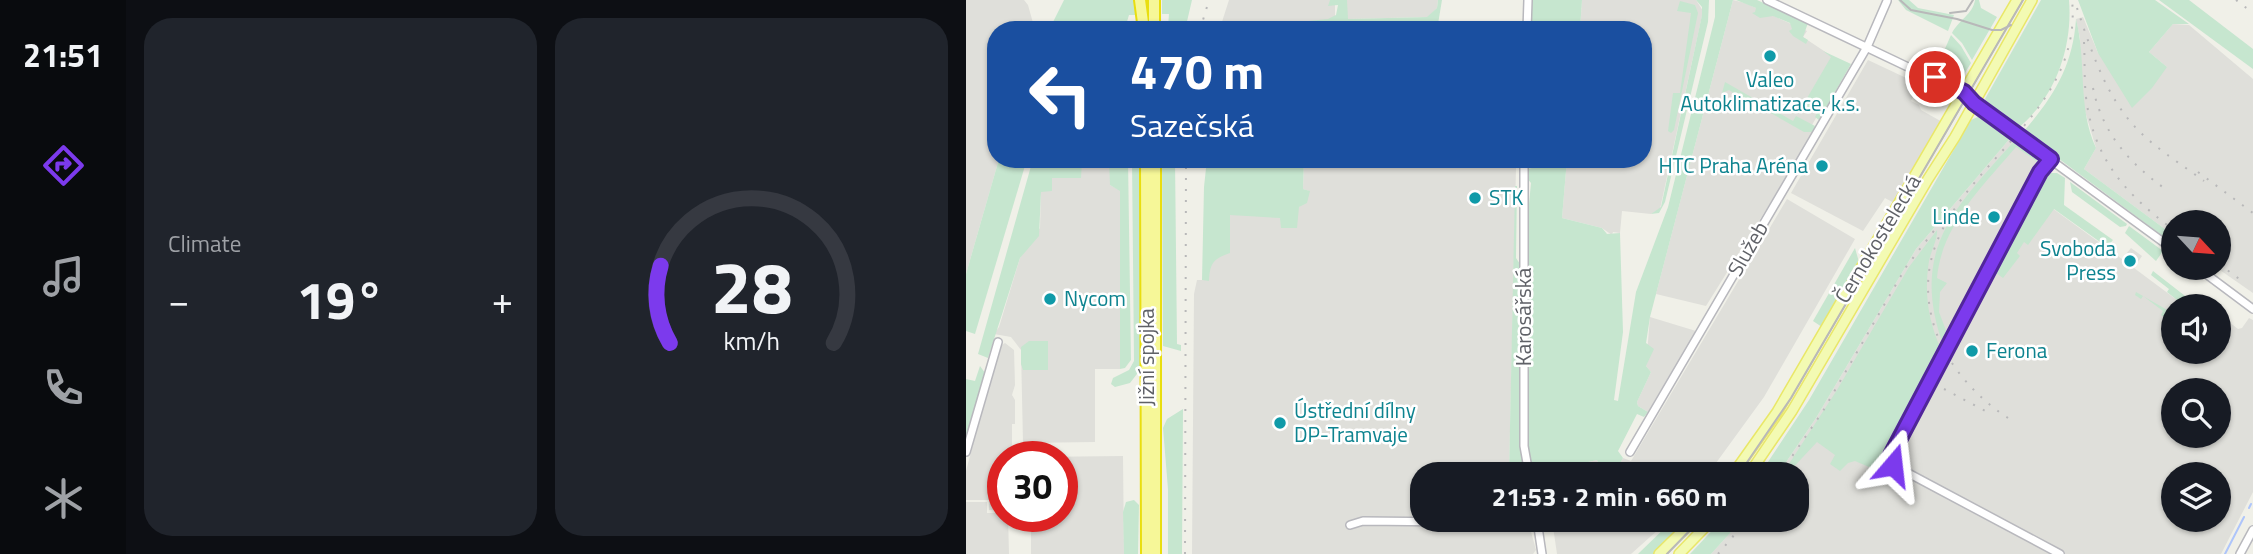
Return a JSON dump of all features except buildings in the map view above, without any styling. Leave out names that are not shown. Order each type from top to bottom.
[{"type":"highway","points":[[1140,0],[1143,21]]},
{"type":"highway","points":[[1154,0],[1154,21]]},
{"type":"highway","name":"Jižní spojka","points":[[1146,168],[1147,554]]},
{"type":"highway","name":"Jižní spojka","points":[[1155,168],[1155,554]]},
{"type":"main road","name":"Černokostelecká","points":[[1757,462],[1792,411],[1928,179],[2017,0]]},
{"type":"main road","name":"Černokostelecká","points":[[1741,462],[1781,404],[1967,96],[2032,0]]},
{"type":"main road","points":[[1659,554],[1682,532]]},
{"type":"main road","points":[[1679,554],[1700,532]]},
{"type":"street","points":[[1527,21],[1528,0]]},
{"type":"street","points":[[1767,0],[1967,96],[2161,240]]},
{"type":"street","name":"Služeb","points":[[1630,452],[1867,47],[1887,1]]},
{"type":"street","points":[[2051,159],[2040,172],[1890,457],[1893,465],[2060,554]]},
{"type":"street","name":"Karosářská","points":[[1524,168],[1524,446],[1527,462]]},
{"type":"street","points":[[2213,280],[2253,309]]},
{"type":"street","points":[[966,452],[998,342]]},
{"type":"street","points":[[1781,404],[1792,411]]},
{"type":"street","points":[[1350,525],[1363,521],[1410,521]]},
{"type":"street","points":[[2240,554],[2253,530]]},
{"type":"street","points":[[1539,532],[1542,554]]},
{"type":"shaded area","points":[[966,0],[1024,0],[1032,21],[987,21],[987,168],[996,168],[966,274]]},
{"type":"shaded area","points":[[1229,0],[1335,0],[1335,21],[1222,21]]},
{"type":"shaded area","points":[[1347,0],[1438,0],[1437,8],[1428,17],[1347,19]]},
{"type":"shaded area","points":[[1582,0],[1696,0],[1703,11],[1660,209],[1651,214],[1622,211],[1620,233],[1613,232],[1612,235],[1602,228],[1562,218],[1566,168],[1652,168],[1652,21],[1581,21]]},
{"type":"shaded area","points":[[1733,0],[1807,31],[1803,37],[1836,59],[1848,63],[1812,125],[1813,132],[1804,149],[1706,306],[1656,294]]},
{"type":"shaded area","points":[[2083,17],[2098,53],[2167,67],[2149,52],[2173,24],[2189,25],[2253,79],[2253,293],[2231,278],[2231,210],[2161,210],[2161,226],[2084,169],[2096,148],[2084,108],[2080,38],[2076,19]]},
{"type":"shaded area","points":[[1868,60],[1919,84],[1911,101],[1944,123],[1896,204],[1885,198],[1863,231],[1791,193]]},
{"type":"shaded area","points":[[2012,136],[2018,141],[2017,147],[2036,161],[2036,168],[2026,189],[2122,259],[2131,248],[2142,256],[2134,268],[2169,294],[2161,294],[2161,364],[2231,364],[2231,323],[2238,329],[2242,328],[2249,318],[2253,320],[2253,492],[2221,554],[1711,554],[1731,532],[1809,532],[1809,462],[1786,462],[1816,418],[1916,249]]},
{"type":"shaded area","points":[[1068,168],[1110,168],[1110,185],[1120,190],[1120,369],[1095,369],[1095,442],[1023,441],[1021,350],[1011,337],[994,334],[999,327],[1020,258],[1040,228],[1041,191],[1052,178]]},
{"type":"shaded area","points":[[1304,168],[1516,168],[1509,462],[1410,462],[1410,532],[1531,532],[1536,550],[1533,554],[1192,554],[1194,294],[1197,280],[1208,280],[1210,265],[1230,215],[1299,207],[1309,191],[1303,189]]},
{"type":"shaded area","points":[[1787,199],[1855,239],[1764,397],[1717,462],[1621,462],[1623,458],[1631,461]]},
{"type":"shaded area","points":[[1650,317],[1696,331],[1648,412],[1638,406],[1637,402],[1651,372],[1646,366]]},
{"type":"shaded area","points":[[1005,343],[1014,350],[1015,385],[1012,395],[1015,400],[1015,424],[1012,424],[1012,441],[987,441],[987,500],[966,500],[966,471],[999,347]]},
{"type":"shaded area","points":[[1123,456],[1124,554],[1031,554],[1031,532],[1078,532],[1078,457]]},
{"type":"shaded area","points":[[966,502],[987,502],[987,532],[1008,532],[1009,554],[966,554]]},
{"type":"shaded area","points":[[1554,532],[1656,532],[1631,554],[1557,554]]},
{"type":"green space","points":[[1064,0],[1135,0],[1139,15],[1129,15],[1127,21],[1054,21]]},
{"type":"green space","points":[[1162,0],[1192,0],[1187,21],[1168,21],[1169,14],[1162,14]]},
{"type":"green space","points":[[1330,0],[1347,0],[1348,19],[1427,17],[1437,8],[1438,0],[1442,0],[1438,21],[1309,21],[1328,19],[1336,15],[1338,5],[1328,6]]},
{"type":"green space","points":[[1531,0],[1582,0],[1581,21],[1530,21]]},
{"type":"green space","points":[[1696,0],[1709,0],[1708,22],[1665,202],[1659,213],[1651,214],[1661,207],[1702,15],[1702,7]]},
{"type":"green space","points":[[1715,0],[1733,0],[1650,317],[1646,343],[1654,349],[1646,366],[1651,372],[1637,402],[1638,406],[1648,412],[1644,417],[1637,414],[1618,451],[1623,458],[1621,462],[1530,462],[1527,446],[1527,225],[1531,183],[1527,178],[1527,169],[1566,168],[1562,218],[1602,228],[1607,234],[1620,233],[1623,332],[1614,400],[1618,401],[1636,292],[1668,207],[1715,17]]},
{"type":"green space","points":[[1736,0],[1757,0],[1808,23],[1803,37],[1808,40],[1806,44],[1789,31],[1792,29],[1790,23],[1773,16],[1760,18],[1752,13],[1756,8]]},
{"type":"green space","points":[[1898,0],[1909,0],[1918,8],[1954,15],[1948,31],[1906,10]]},
{"type":"green space","points":[[1975,0],[1979,0],[1981,8],[1997,17],[1972,60],[1952,33]]},
{"type":"green space","points":[[2041,0],[2069,0],[2068,36],[2059,70],[2051,87],[2031,116],[2018,128],[1986,103],[1985,99]]},
{"type":"green space","points":[[2078,0],[2155,0],[2189,24],[2173,24],[2149,52],[2167,67],[2152,88],[2132,108],[2098,53]]},
{"type":"green space","points":[[2159,0],[2189,0],[2253,49],[2253,69]]},
{"type":"green space","points":[[1680,1],[1695,5],[1698,13],[1674,130],[1671,133],[1668,131],[1673,93],[1680,93],[1691,13],[1677,11]]},
{"type":"green space","points":[[2076,19],[2086,116],[2096,148],[2084,169],[2161,226],[2161,235],[2023,132],[2044,107],[2060,80],[2074,36]]},
{"type":"green space","points":[[1951,35],[1971,63],[1960,81],[1946,75],[1952,55],[1947,60],[1943,74],[1937,67]]},
{"type":"green space","points":[[1823,51],[1851,64],[1819,120],[1815,117],[1817,113],[1803,105],[1831,57]]},
{"type":"green space","points":[[1725,82],[1793,121],[1796,116],[1815,126],[1813,132],[1804,132],[1739,95],[1736,99],[1735,94],[1729,90],[1722,93]]},
{"type":"green space","points":[[1980,116],[2012,136],[1916,249],[1816,418],[1786,462],[1768,462],[1809,400],[1971,120]]},
{"type":"green space","points":[[2016,139],[2035,154],[2037,163],[2036,168],[2036,161],[2016,147],[1955,223],[1940,258],[1937,278],[1947,283],[1940,292],[1939,312],[1947,333],[1950,332],[1943,345],[1934,311],[1932,281],[1935,255],[1944,231],[1958,208]]},
{"type":"green space","points":[[996,168],[1024,168],[975,334],[966,331],[966,274]]},
{"type":"green space","points":[[1030,168],[1082,168],[1081,178],[1052,178],[1052,191],[1041,192],[1039,236],[1020,258],[988,358],[978,354]]},
{"type":"green space","points":[[1109,168],[1128,168],[1131,360],[1125,368],[1120,369],[1120,191],[1110,185]]},
{"type":"green space","points":[[1132,168],[1141,168],[1140,370],[1130,383],[1115,387],[1111,384],[1113,378],[1129,370],[1134,361]]},
{"type":"green space","points":[[1162,168],[1175,168],[1177,344],[1181,345],[1181,351],[1163,346]]},
{"type":"green space","points":[[1206,168],[1304,168],[1303,189],[1310,191],[1307,203],[1299,207],[1297,228],[1281,228],[1280,218],[1230,215],[1230,253],[1213,262],[1209,281],[1202,280]]},
{"type":"green space","points":[[2051,173],[2065,178],[2064,205],[2113,240],[2107,247],[2054,209],[2028,245],[2024,242],[2017,253],[2020,256],[2003,278],[1996,273],[2045,178]]},
{"type":"green space","points":[[2070,182],[2127,224],[2126,226],[2120,227],[2072,192]]},
{"type":"green space","points":[[1517,186],[1516,258],[1520,264],[1520,446],[1523,462],[1509,462]]},
{"type":"green space","points":[[2129,226],[2161,250],[2156,261],[2125,233]]},
{"type":"green space","points":[[1937,230],[1929,261],[1927,295],[1930,317],[1941,349],[1876,470],[1855,461],[1848,463],[1840,471],[1830,464],[1835,455],[1817,442],[1798,462],[1790,462],[1837,390],[1909,267]]},
{"type":"green space","points":[[1855,248],[1859,262],[1822,327],[1813,321]]},
{"type":"green space","points":[[2153,271],[2161,280],[2183,294],[2170,294],[2167,292],[2169,289],[2151,275]]},
{"type":"green space","points":[[1029,341],[1048,341],[1048,370],[1023,370],[1021,347]]},
{"type":"green space","points":[[980,366],[985,373],[966,442],[966,379],[975,381]]},
{"type":"green space","points":[[1183,409],[1182,554],[1168,554],[1168,489],[1163,428],[1167,419]]},
{"type":"green space","points":[[1134,500],[1139,505],[1138,554],[1124,554],[1123,512],[1126,502]]},
{"type":"green space","points":[[1661,532],[1678,532],[1655,554],[1638,554]]},
{"type":"green space","points":[[1711,532],[1731,532],[1711,554],[1690,554]]},
{"type":"waterway","points":[[2249,508],[2251,504]]},
{"type":"waterway","points":[[2225,554],[2244,517]]},
{"type":"tram line","points":[[1900,0],[1911,10],[1957,19],[1992,30],[2001,30],[2011,25]]},
{"type":"tram line","points":[[1950,13],[1966,11],[1973,0]]},
{"type":"tram line","points":[[1747,462],[1791,398],[2023,0]]},
{"type":"tram line","points":[[1667,554],[1688,532]]},
{"type":"railway","points":[[1203,21],[1209,0]]},
{"type":"railway","points":[[2008,418],[1974,391],[1947,355],[1935,329],[1928,280],[1939,237],[1962,199],[2023,127],[2050,90],[2068,48],[2072,0]]},
{"type":"railway","points":[[2236,0],[2253,13]]},
{"type":"railway","points":[[2077,8],[2107,87],[2125,115],[2151,142],[2204,181]]},
{"type":"railway","points":[[2084,42],[2085,90],[2096,139],[2104,157],[2127,189],[2161,220]]},
{"type":"railway","points":[[2093,88],[2103,119],[2118,145],[2139,168],[2164,188]]},
{"type":"railway","points":[[1185,554],[1186,168]]},
{"type":"railway","points":[[2198,172],[2253,213]]},
{"type":"railway","points":[[1788,462],[1823,411],[1906,267],[1940,223]]},
{"type":"railway","points":[[2231,273],[2242,281]]},
{"type":"railway","points":[[1944,389],[1991,414]]},
{"type":"railway","points":[[1718,554],[1737,532]]},
{"type":"place","name":"Valeo Autoklimatizace, k.s.","points":[[1770,56]]},
{"type":"place","name":"HTC Praha Aréna","points":[[1822,166]]},
{"type":"place","name":"STK","points":[[1475,198]]},
{"type":"place","name":"Linde","points":[[1994,217]]},
{"type":"place","name":"Svoboda Press","points":[[2130,261]]},
{"type":"place","name":"Nycom","points":[[1050,299]]},
{"type":"place","name":"Ferona","points":[[1972,351]]},
{"type":"place","name":"Ústřední dílny DP-Tramvaje","points":[[1280,423]]},
{"type":"route","points":[[1893,465],[1890,457],[2040,172],[2051,159],[1974,103],[1964,92],[1935,77]]}]
